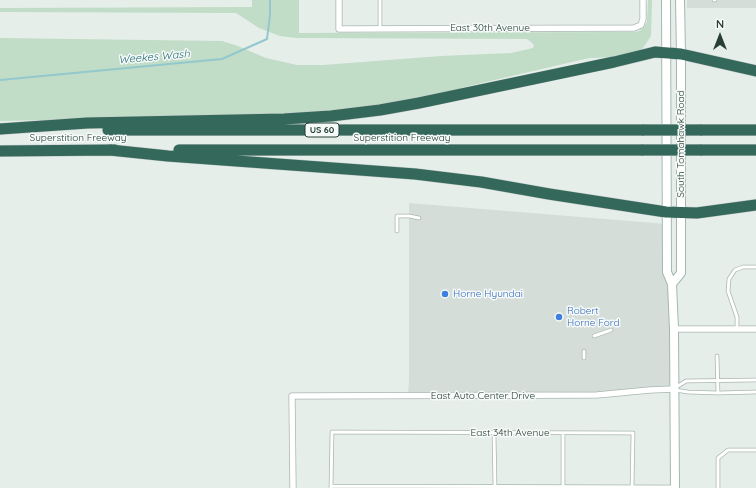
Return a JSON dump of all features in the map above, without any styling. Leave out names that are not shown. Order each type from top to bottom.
[{"type":"highway","points":[[0,130],[87,123],[284,119],[331,116],[380,110],[419,103],[655,52],[681,54],[756,71]]},
{"type":"highway","name":"Superstition Freeway","points":[[0,130],[756,130]]},
{"type":"highway","name":"Superstition Freeway","points":[[0,150],[756,150]]},
{"type":"highway","points":[[110,150],[168,156],[415,174],[481,182],[666,212],[697,213],[756,205]]},
{"type":"main road","name":"South Tomahawk Road","points":[[666,0],[667,272],[672,284],[674,329],[675,488]]},
{"type":"main road","name":"South Tomahawk Road","points":[[672,284],[681,273],[680,0]]},
{"type":"street","name":"East 30th Avenue","points":[[339,0],[339,29],[634,28],[641,26],[643,19],[643,0]]},
{"type":"street","points":[[674,329],[756,329]]},
{"type":"street","name":"East Auto Center Drive","points":[[292,488],[292,396],[597,395],[674,389]]},
{"type":"lane","points":[[380,0],[380,28]]},
{"type":"lane","points":[[398,231],[397,216],[419,218]]},
{"type":"lane","points":[[737,329],[737,317],[728,291],[729,279],[735,270],[743,267],[756,267]]},
{"type":"lane","points":[[594,336],[611,330]]},
{"type":"lane","points":[[584,351],[584,358]]},
{"type":"lane","points":[[717,356],[718,393]]},
{"type":"lane","points":[[674,389],[686,380],[756,380]]},
{"type":"lane","points":[[674,389],[688,392],[756,392]]},
{"type":"lane","name":"East 34th Avenue","points":[[331,487],[332,432],[633,433],[632,487]]},
{"type":"lane","points":[[494,433],[495,487]]},
{"type":"lane","points":[[563,433],[563,486]]},
{"type":"lane","points":[[718,488],[718,458],[728,450],[756,450]]},
{"type":"lane","points":[[331,487],[563,486],[675,488]]},
{"type":"shaded area","points":[[687,0],[756,0],[756,8],[687,8]]},
{"type":"shaded area","points":[[409,203],[666,224],[667,272],[672,284],[674,389],[597,395],[408,396]]},
{"type":"green space","points":[[252,0],[299,0],[299,33],[635,32],[643,28],[647,22],[648,0],[652,0],[651,36],[643,48],[637,52],[618,57],[589,58],[465,87],[450,92],[377,106],[317,113],[0,121],[0,38],[222,41],[266,58],[297,65],[323,65],[441,56],[511,53],[533,48],[534,45],[527,39],[296,38],[280,36],[259,28],[236,13],[0,12],[0,8],[252,7]]},
{"type":"waterway","name":"Weekes Wash","points":[[0,80],[222,59],[267,39],[270,0]]},
{"type":"place","name":"Horne Hyundai","points":[[445,294]]},
{"type":"place","name":"Robert Horne Ford","points":[[559,317]]}]
